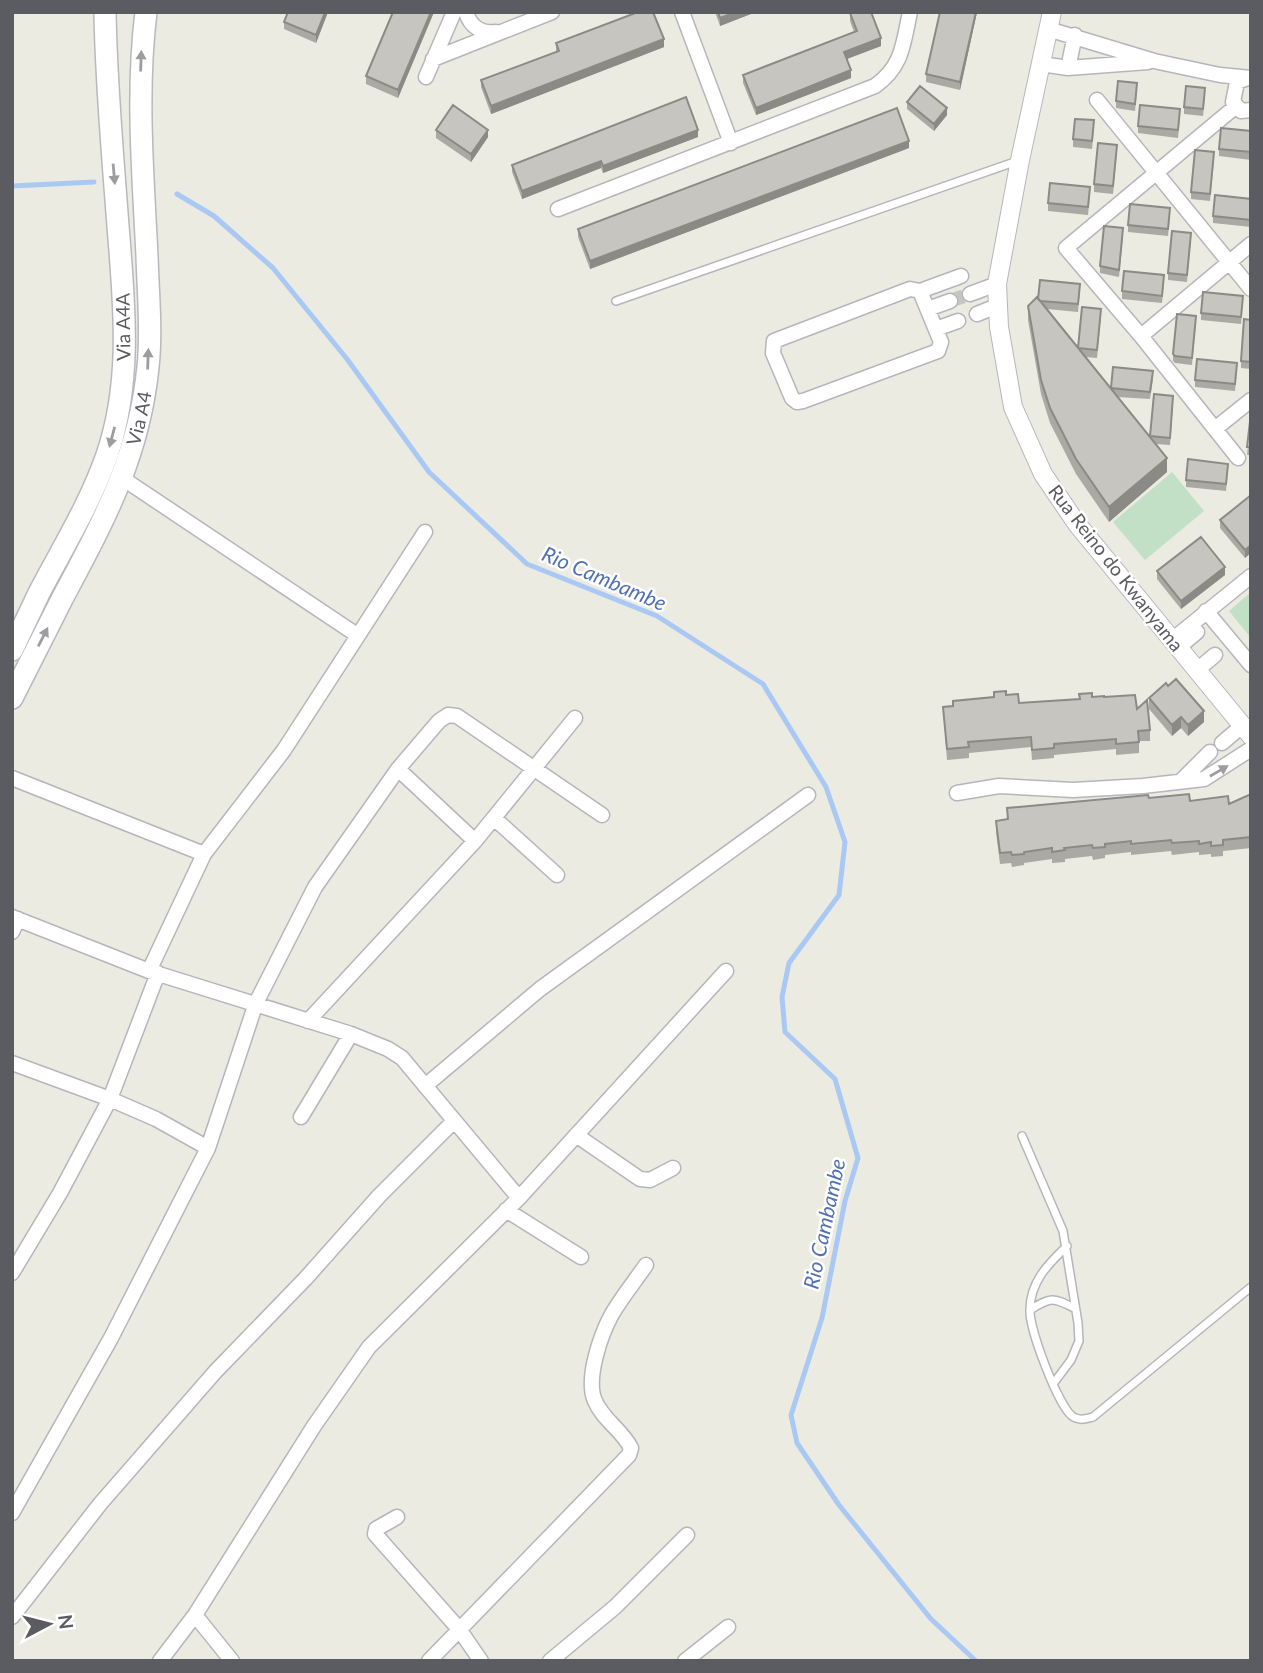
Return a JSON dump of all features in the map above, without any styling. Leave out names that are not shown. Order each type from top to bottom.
[{"type":"main road","name":"Via A4A","points":[[12,650],[86,505],[107,455],[120,404],[125,359],[124,296],[108,106],[105,12]]},
{"type":"main road","name":"Via A4","points":[[12,698],[108,513],[135,442],[149,365],[149,296],[140,111],[141,54],[146,12]]},
{"type":"street","points":[[426,77],[454,12]]},
{"type":"street","points":[[466,12],[476,28],[492,33],[501,31]]},
{"type":"street","points":[[433,59],[552,12]]},
{"type":"street","points":[[682,12],[731,143]]},
{"type":"street","points":[[558,209],[876,86],[892,74],[901,52],[910,12]]},
{"type":"street","points":[[1050,20],[1075,36],[1154,61],[1220,75],[1249,78]]},
{"type":"street","name":"Rua Reino do Kwanyama","points":[[1050,20],[997,284],[997,306],[1013,407],[1043,474],[1077,524],[1247,731]]},
{"type":"street","points":[[1068,68],[1075,36]]},
{"type":"street","points":[[1041,64],[1068,68],[1154,61]]},
{"type":"street","points":[[1220,75],[1234,89]]},
{"type":"street","points":[[1249,78],[1240,79],[1234,89],[1233,102],[1241,111],[1251,110]]},
{"type":"street","points":[[1097,100],[1251,289]]},
{"type":"street","points":[[1235,107],[1066,248],[1141,336],[1238,458]]},
{"type":"street","points":[[1141,336],[1251,244]]},
{"type":"street","points":[[920,291],[941,342],[940,348],[800,402],[792,398],[772,353],[774,341],[909,289],[920,291],[961,276]]},
{"type":"street","points":[[970,294],[997,284]]},
{"type":"street","points":[[928,309],[950,301]]},
{"type":"street","points":[[977,314],[997,306]]},
{"type":"street","points":[[936,329],[958,321]]},
{"type":"street","points":[[1216,428],[1251,400]]},
{"type":"street","points":[[122,478],[357,635]]},
{"type":"street","points":[[12,1273],[60,1193],[110,1099],[154,972],[204,854],[284,750],[425,532]]},
{"type":"street","points":[[1175,644],[1205,622],[1251,576]]},
{"type":"street","points":[[1175,644],[1205,622]]},
{"type":"street","points":[[1205,622],[1223,648],[1251,664]]},
{"type":"street","points":[[1197,670],[1223,648]]},
{"type":"street","points":[[12,1513],[111,1338],[208,1148],[256,1003],[315,887],[398,769],[439,721],[448,715],[457,716],[602,815]]},
{"type":"street","points":[[308,1021],[475,841],[575,718]]},
{"type":"street","points":[[1182,780],[1216,748],[1247,731]]},
{"type":"street","points":[[957,793],[999,786],[1073,790],[1204,779],[1251,750]]},
{"type":"street","points":[[398,769],[475,841]]},
{"type":"street","points":[[12,778],[204,854]]},
{"type":"street","points":[[425,1086],[540,989],[808,795]]},
{"type":"street","points":[[494,818],[558,875]]},
{"type":"street","points":[[14,922],[154,972],[351,1034],[388,1049],[402,1058],[519,1198]]},
{"type":"street","points":[[160,1661],[195,1615],[314,1426],[369,1347],[519,1198],[726,971]]},
{"type":"street","points":[[301,1117],[351,1034]]},
{"type":"street","points":[[12,1063],[110,1099],[156,1119],[208,1148]]},
{"type":"street","points":[[12,1617],[100,1504],[215,1372],[306,1278],[379,1196],[454,1121]]},
{"type":"street","points":[[576,1135],[640,1179],[650,1180],[673,1168]]},
{"type":"street","points":[[506,1210],[581,1257]]},
{"type":"street","points":[[429,1661],[629,1455],[631,1448],[627,1439],[606,1419],[594,1400],[592,1376],[599,1344],[612,1314],[646,1265]]},
{"type":"street","points":[[397,1517],[376,1529],[375,1534],[459,1629],[481,1661]]},
{"type":"street","points":[[550,1661],[615,1607],[687,1535]]},
{"type":"street","points":[[195,1615],[232,1661]]},
{"type":"street","points":[[685,1661],[728,1627]]},
{"type":"lane","points":[[616,301],[1020,160]]},
{"type":"lane","points":[[1022,1136],[1063,1231],[1079,1341],[1071,1360],[1053,1384]]},
{"type":"lane","points":[[1067,1246],[1041,1272],[1033,1292],[1030,1310],[1032,1329],[1053,1384],[1070,1414],[1081,1420],[1093,1417],[1251,1287]]},
{"type":"lane","points":[[1030,1310],[1045,1300],[1057,1299],[1074,1308]]},
{"type":"green space","points":[[1172,472],[1204,511],[1145,560],[1113,522]]},
{"type":"green space","points":[[1251,592],[1251,638],[1229,611]]},
{"type":"building","points":[[288,12],[325,12],[316,35],[284,22]]},
{"type":"building","points":[[393,12],[431,12],[398,90],[366,76]]},
{"type":"building","points":[[638,12],[653,12],[664,39],[491,106],[481,80],[559,51],[556,43]]},
{"type":"building","points":[[718,12],[736,12],[720,18]]},
{"type":"building","points":[[871,12],[881,38],[844,52],[851,70],[756,108],[743,75],[857,31],[850,13]]},
{"type":"building","points":[[940,12],[976,12],[960,82],[926,74]]},
{"type":"building","points":[[1118,81],[1137,83],[1135,104],[1116,101]]},
{"type":"building","points":[[920,86],[947,108],[934,124],[907,102]]},
{"type":"building","points":[[1186,86],[1205,88],[1203,109],[1184,107]]},
{"type":"building","points":[[686,97],[698,130],[603,166],[601,161],[522,191],[512,165]]},
{"type":"building","points":[[453,105],[488,130],[471,154],[436,130]]},
{"type":"building","points":[[1140,105],[1180,109],[1178,130],[1138,126]]},
{"type":"building","points":[[897,108],[909,141],[590,261],[578,229]]},
{"type":"building","points":[[1075,119],[1094,120],[1092,141],[1073,139]]},
{"type":"building","points":[[1221,128],[1251,131],[1251,152],[1219,149]]},
{"type":"building","points":[[1098,143],[1117,145],[1113,186],[1094,184]]},
{"type":"building","points":[[1195,150],[1214,152],[1210,194],[1191,192]]},
{"type":"building","points":[[1050,183],[1090,187],[1088,207],[1048,203]]},
{"type":"building","points":[[1215,195],[1251,199],[1251,220],[1213,216]]},
{"type":"building","points":[[1130,204],[1170,208],[1168,229],[1128,225]]},
{"type":"building","points":[[1104,226],[1123,228],[1119,270],[1100,266]]},
{"type":"building","points":[[1172,231],[1191,233],[1187,275],[1168,273]]},
{"type":"building","points":[[1124,271],[1164,275],[1162,296],[1122,291]]},
{"type":"building","points":[[1040,280],[1080,284],[1078,304],[1040,301]]},
{"type":"building","points":[[1203,292],[1243,296],[1241,317],[1201,313]]},
{"type":"building","points":[[1037,297],[1167,458],[1109,507],[1076,459],[1050,408],[1041,380],[1028,306]]},
{"type":"building","points":[[1082,307],[1101,309],[1097,350],[1078,348]]},
{"type":"building","points":[[1177,314],[1196,316],[1192,358],[1173,354]]},
{"type":"building","points":[[1244,319],[1251,320],[1251,362],[1241,361]]},
{"type":"building","points":[[1197,359],[1237,363],[1235,384],[1195,380]]},
{"type":"building","points":[[1113,367],[1153,371],[1150,392],[1111,388]]},
{"type":"building","points":[[1154,394],[1173,396],[1170,438],[1150,436]]},
{"type":"building","points":[[1251,413],[1251,447],[1247,447]]},
{"type":"building","points":[[1188,459],[1228,464],[1226,484],[1186,480]]},
{"type":"building","points":[[1251,495],[1251,545],[1245,550],[1220,520]]},
{"type":"building","points":[[1201,537],[1225,567],[1181,601],[1157,571]]},
{"type":"building","points":[[1176,679],[1204,711],[1188,725],[1181,717],[1172,725],[1149,698],[1166,683],[1168,686]]},
{"type":"building","points":[[1006,691],[1006,695],[1018,694],[1019,703],[1080,699],[1079,694],[1092,693],[1092,697],[1135,695],[1137,709],[1147,700],[1150,730],[1138,731],[1139,742],[1116,744],[1116,739],[1054,744],[1054,748],[1032,750],[1031,737],[968,742],[969,747],[947,749],[943,707],[953,706],[953,701],[994,697],[994,692]]},
{"type":"building","points":[[1189,794],[1190,801],[1228,796],[1229,804],[1251,794],[1251,837],[1223,840],[1223,845],[1211,846],[1211,842],[1199,844],[1199,841],[1172,843],[1171,840],[1131,844],[1131,841],[1105,844],[1105,847],[1093,848],[1092,845],[1052,852],[1052,848],[1024,854],[1000,853],[996,821],[1008,819],[1007,808],[1148,795],[1149,798]]},
{"type":"waterway","name":"Rio Cambambe","points":[[12,186],[94,182]]},
{"type":"waterway","name":"Rio Cambambe","points":[[177,194],[214,216],[273,268],[347,359],[429,472],[527,564],[657,616],[763,684],[826,787],[845,842],[839,895],[789,963],[782,997],[785,1032],[835,1079],[858,1158],[845,1201],[822,1318],[791,1415],[797,1443],[839,1505],[931,1619],[976,1661]]},
{"type":"tunnel","points":[[950,301],[970,294]]}]
